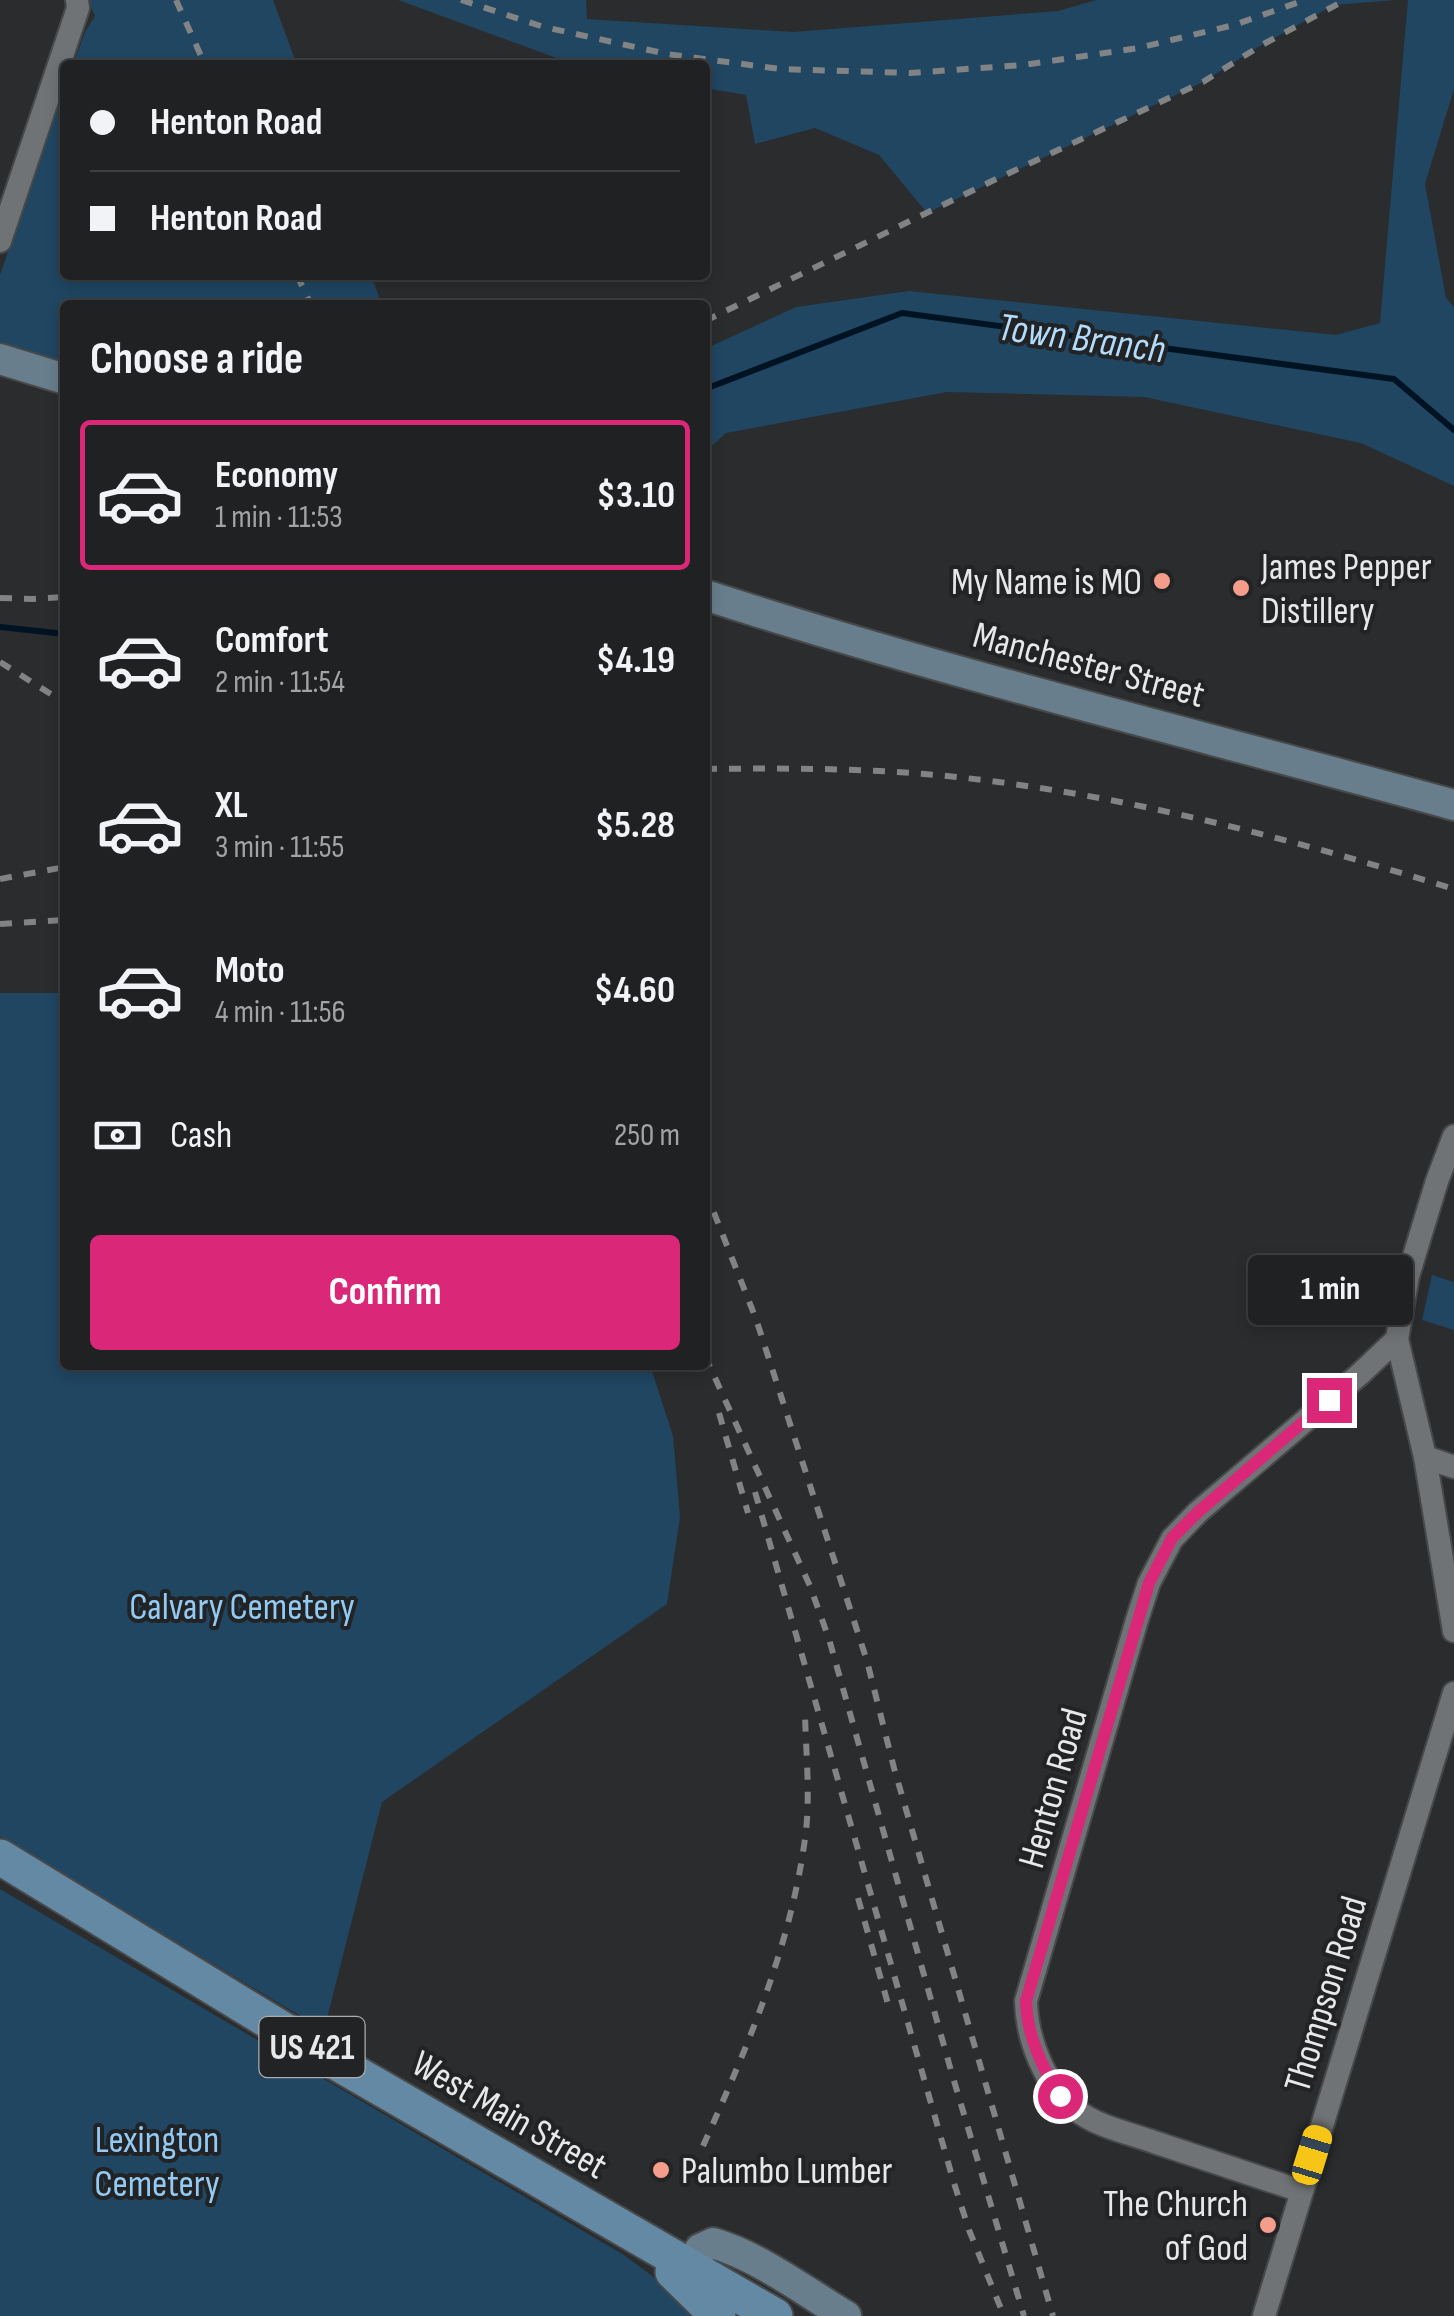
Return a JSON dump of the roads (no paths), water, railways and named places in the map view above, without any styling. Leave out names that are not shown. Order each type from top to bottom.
[{"type":"main road","points":[[0,358],[60,378]]},
{"type":"main road","name":"Manchester Street","points":[[710,597],[972,675],[1454,805]]},
{"type":"main road","name":"West Main Street","points":[[0,1857],[341,2065],[774,2316]]},
{"type":"main road","points":[[628,2232],[718,2316]]},
{"type":"main road","points":[[691,2268],[700,2249],[713,2243],[750,2258],[846,2316]]},
{"type":"street","points":[[61,60],[78,8],[76,0]]},
{"type":"street","points":[[0,241],[60,62]]},
{"type":"street","points":[[1454,1136],[1436,1181],[1408,1276],[1397,1339],[1425,1457],[1454,1632]]},
{"type":"street","name":"Henton Road","points":[[1301,2191],[1110,2127],[1078,2112],[1060,2096],[1045,2072],[1026,2014],[1026,2001],[1149,1583],[1172,1538],[1397,1339]]},
{"type":"street","points":[[1425,1457],[1454,1467]]},
{"type":"street","name":"Thompson Road","points":[[1264,2316],[1454,1693]]},
{"type":"waterway","name":"Town Branch","points":[[710,387],[902,313],[1394,379],[1454,430]]},
{"type":"waterway","name":"Town Branch","points":[[0,627],[60,633]]},
{"type":"railway","points":[[176,0],[203,60]]},
{"type":"railway","points":[[461,0],[544,27],[667,54],[780,69],[910,73],[1023,65],[1138,48],[1234,25],[1305,0]]},
{"type":"railway","points":[[710,319],[1203,82],[1345,0]]},
{"type":"railway","points":[[299,280],[309,300]]},
{"type":"railway","points":[[0,598],[60,597]]},
{"type":"railway","points":[[0,662],[60,700]]},
{"type":"railway","points":[[710,769],[894,772],[1083,795],[1208,821],[1454,889]]},
{"type":"railway","points":[[0,879],[60,868]]},
{"type":"railway","points":[[0,924],[60,920]]},
{"type":"railway","points":[[710,1203],[756,1319],[867,1661],[894,1768],[1053,2316]]},
{"type":"railway","points":[[710,1367],[810,1586],[829,1639],[1024,2316]]},
{"type":"railway","points":[[719,1413],[748,1513]]},
{"type":"railway","points":[[755,1492],[954,2183],[1004,2316]]},
{"type":"railway","points":[[703,2146],[752,2031],[790,1913],[806,1831],[805,1715]]},
{"type":"railway","points":[[858,1898],[888,2004]]},
{"type":"place","name":"My Name is MO","points":[[1162,581]]},
{"type":"place","name":"James Pepper Distillery","points":[[1241,588]]},
{"type":"place","name":"Palumbo Lumber","points":[[661,2170]]},
{"type":"place","name":"The Church of God","points":[[1268,2225]]},
{"type":"park label","name":"Calvary Cemetery","points":[[242,1606]]},
{"type":"park label","name":"Lexington Cemetery","points":[[157,2161]]}]
